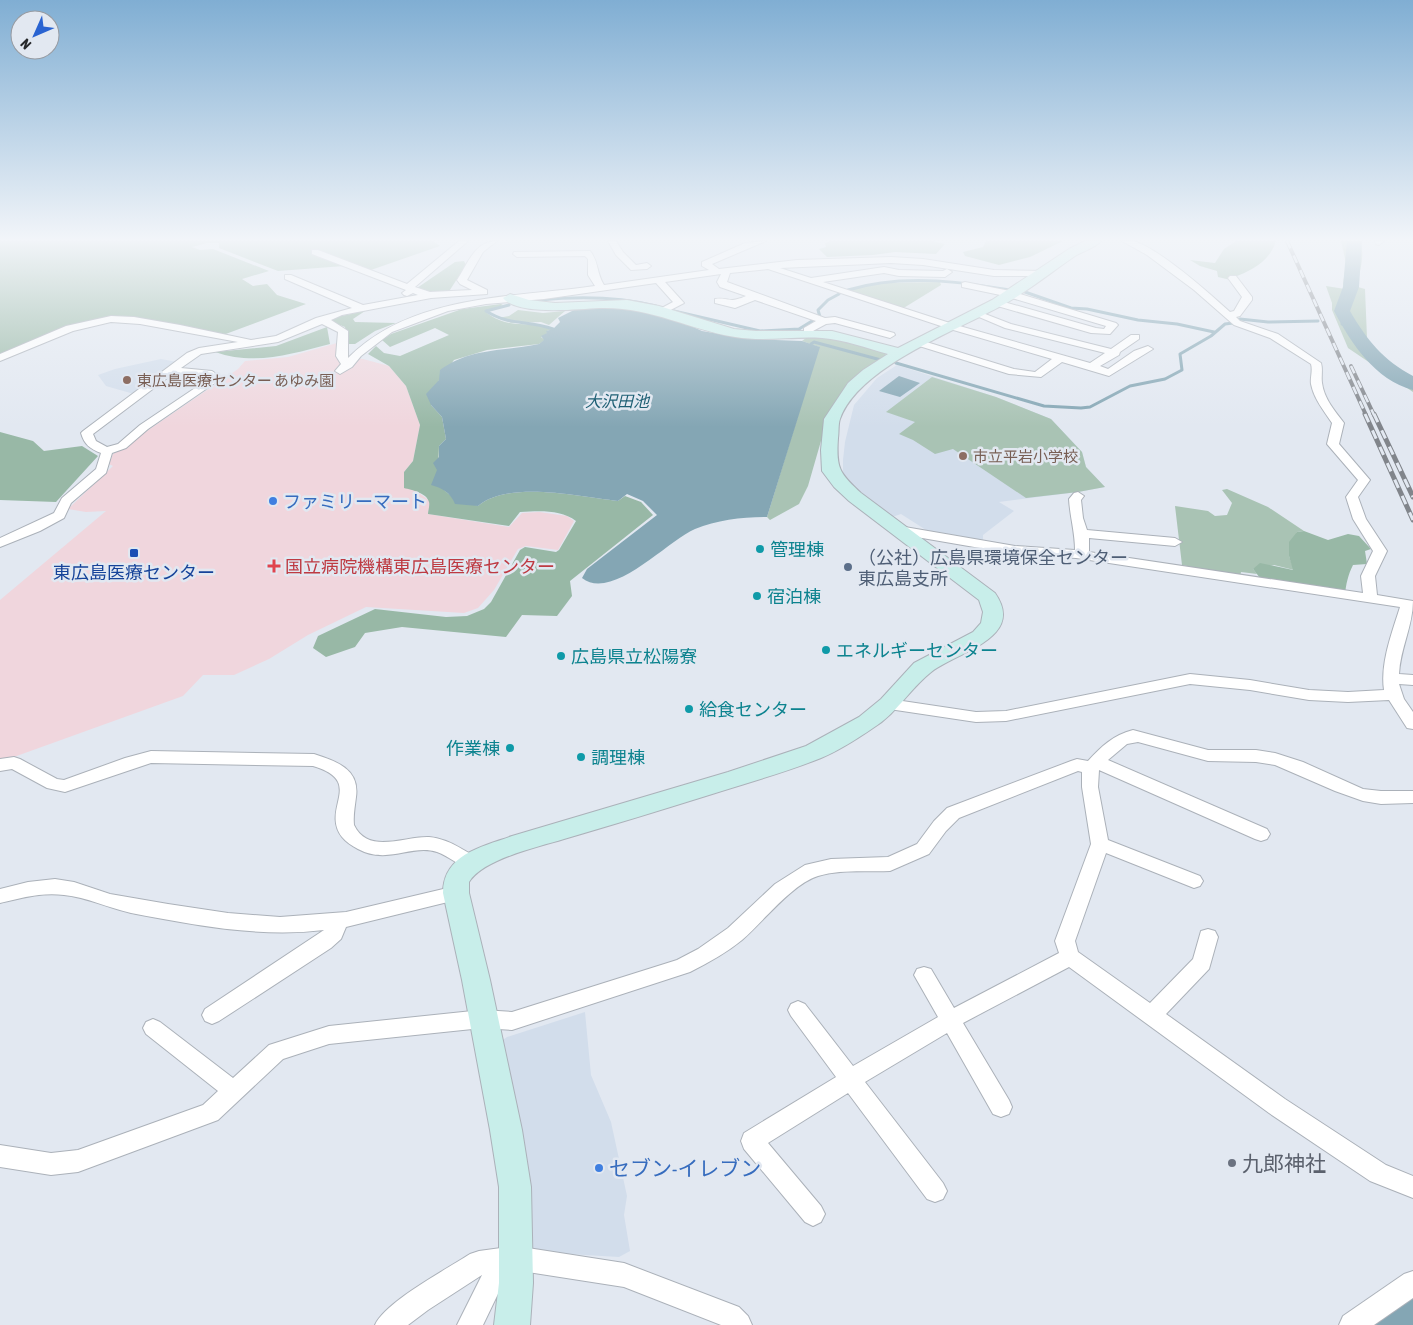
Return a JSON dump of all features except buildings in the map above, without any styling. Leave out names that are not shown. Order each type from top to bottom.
[{"type":"street","points":[[349,303],[360,309]]},
{"type":"street","points":[[172,370],[212,374],[217,378],[144,428],[122,446],[107,451],[95,447],[89,441],[87,433],[111,412],[172,370],[187,355],[199,351],[258,344],[278,339],[332,314],[391,303]]},
{"type":"street","points":[[319,320],[330,323],[342,331],[341,356],[344,368],[357,354],[388,330],[462,305],[477,303]]},
{"type":"street","points":[[526,303],[540,307],[564,308],[617,304],[640,306],[733,332],[760,335],[808,334],[903,343]]},
{"type":"street","points":[[661,312],[679,303]]},
{"type":"street","points":[[726,303],[735,305],[740,303]]},
{"type":"street","points":[[770,303],[824,321],[835,320],[903,343],[1012,372],[1037,375],[1060,358]]},
{"type":"street","points":[[878,303],[1108,373],[1138,353],[1148,349]]},
{"type":"street","points":[[512,1325],[508,1259],[514,1187],[506,1130],[482,1018],[476,980],[456,893],[456,881],[463,870],[471,863],[521,843],[736,778],[814,752],[867,722],[890,704],[922,668],[938,658],[980,638],[991,625],[993,612],[988,597],[855,497],[840,483],[831,471],[829,450],[832,419],[853,386],[903,343],[953,327],[997,303],[1095,331],[1106,332],[1113,325],[1040,303]]},
{"type":"street","points":[[1213,303],[1236,322],[1274,336],[1316,363],[1318,371],[1316,382],[1321,399],[1338,423],[1333,444],[1342,457],[1360,473],[1364,480],[1352,497],[1353,506],[1368,534],[1380,551],[1368,576],[1370,599]]},
{"type":"street","points":[[1226,315],[1237,314],[1245,303]]},
{"type":"street","points":[[977,314],[1008,326],[1115,353]]},
{"type":"street","points":[[0,358],[43,338],[110,320],[131,320],[191,329],[258,344]]},
{"type":"street","points":[[808,334],[808,330],[824,321]]},
{"type":"street","points":[[1092,367],[1115,353],[1135,337]]},
{"type":"street","points":[[0,543],[59,515],[66,501],[102,470],[107,451]]},
{"type":"street","points":[[1078,496],[1075,499],[1076,518],[1082,533],[1082,555]]},
{"type":"street","points":[[899,530],[1015,550],[1082,555],[1410,605],[1398,636],[1392,687],[1413,724]]},
{"type":"street","points":[[1082,533],[1176,542]]},
{"type":"street","points":[[890,704],[976,717],[1006,716],[1190,679],[1250,685],[1309,695],[1348,697],[1413,680]]},
{"type":"street","points":[[1413,797],[1365,796],[1294,765],[1255,755],[1221,758],[1133,736],[1118,742],[1094,765],[1090,786],[1100,844],[1065,942],[1070,957],[1277,1106],[1378,1174],[1413,1187]]},
{"type":"street","points":[[0,765],[14,763],[53,784],[65,786],[131,762],[151,757],[314,760],[338,770],[348,782],[349,794],[343,822],[347,832],[357,841],[370,847],[384,849],[398,849],[424,844],[436,845],[446,848],[471,863]]},
{"type":"street","points":[[0,1156],[51,1164],[78,1161],[210,1113],[276,1052],[329,1035],[482,1018],[512,1021],[683,966],[706,955],[735,934],[782,889],[811,870],[831,866],[890,864],[923,849],[940,826],[953,813],[1076,765],[1094,765],[1261,834]]},
{"type":"street","points":[[1100,844],[1194,881]]},
{"type":"street","points":[[0,896],[28,888],[45,886],[74,889],[108,900],[228,920],[268,924],[338,921],[433,896],[456,893]]},
{"type":"street","points":[[212,1015],[324,942],[334,933],[338,921]]},
{"type":"street","points":[[1152,1015],[1202,963],[1208,937]]},
{"type":"street","points":[[813,1214],[752,1140],[849,1078],[949,1020],[1070,957]]},
{"type":"street","points":[[924,975],[1000,1107]]},
{"type":"street","points":[[798,1010],[935,1191]]},
{"type":"street","points":[[153,1028],[234,1091]]},
{"type":"street","points":[[470,1325],[508,1259]]},
{"type":"street","points":[[388,1325],[418,1301],[479,1263],[508,1259],[624,1275],[730,1316],[739,1325]]},
{"type":"street","points":[[1352,1325],[1413,1283]]},
{"type":"shaded area","name":"国立病院機構東広島医療センター","points":[[337,343],[337,356],[363,359],[389,366],[406,386],[420,425],[413,461],[404,472],[416,491],[430,502],[428,514],[509,527],[522,513],[539,512],[567,516],[574,521],[558,550],[526,546],[518,549],[494,590],[478,608],[464,613],[366,607],[308,635],[269,659],[234,675],[203,675],[183,696],[0,762],[0,600],[106,511],[86,512],[68,509],[113,466],[109,464],[113,454],[238,369],[245,361],[288,357]]},
{"type":"shaded area","name":"東広島医療センター あゆみ園","points":[[161,359],[177,362],[134,394],[106,386],[98,375],[115,369]]},
{"type":"shaded area","name":"市立平岩小学校","points":[[897,365],[996,397],[1051,419],[1082,452],[1086,467],[1105,487],[999,502],[1014,511],[983,535],[983,540],[926,530],[901,514],[892,517],[849,483],[843,472],[843,460],[845,442],[854,405],[877,378]]},
{"type":"shaded area","points":[[585,1012],[591,1075],[611,1122],[627,1196],[624,1215],[630,1251],[619,1257],[534,1252],[528,1238],[500,1042],[507,1037]]},
{"type":"green space","points":[[0,303],[306,304],[223,335],[192,327],[126,318],[49,333],[0,355]]},
{"type":"green space","points":[[883,303],[912,303],[902,309]]},
{"type":"green space","points":[[1332,303],[1366,303],[1367,338],[1372,352],[1413,380],[1413,392],[1348,348],[1332,310]]},
{"type":"green space","points":[[503,305],[486,312],[494,318],[503,321],[543,326],[552,329],[541,337],[545,340],[539,344],[487,350],[454,360],[439,380],[431,405],[442,417],[446,439],[439,446],[438,470],[434,481],[452,497],[478,506],[491,498],[526,492],[545,492],[618,501],[625,496],[641,502],[653,515],[570,581],[572,596],[557,616],[522,615],[506,637],[402,627],[365,633],[355,647],[326,657],[313,648],[318,636],[375,609],[446,617],[467,616],[484,609],[491,602],[520,550],[525,547],[556,552],[576,521],[563,514],[542,511],[520,512],[509,526],[428,514],[428,499],[419,492],[404,488],[404,472],[413,461],[420,425],[406,386],[389,366],[368,354],[376,346],[384,353],[400,356],[449,335],[435,328],[390,347],[382,340],[391,334],[462,309]]},
{"type":"green space","points":[[518,310],[543,313],[565,311],[549,325],[541,322],[511,323],[498,318],[509,316]]},
{"type":"green space","points":[[365,311],[353,319],[355,322],[396,323],[375,331],[355,344],[347,344],[345,327],[327,320],[327,319]]},
{"type":"green space","points":[[327,327],[330,344],[287,355],[244,358],[215,352],[276,346]]},
{"type":"green space","points":[[821,337],[883,351],[886,355],[823,434],[808,486],[799,504],[770,520],[767,517],[819,347],[802,341],[806,338]]},
{"type":"green space","points":[[932,377],[996,397],[1051,419],[1082,452],[1086,467],[1105,487],[1026,498],[953,449],[935,454],[913,440],[899,434],[915,422],[886,412]]},
{"type":"green space","points":[[0,432],[33,441],[44,451],[82,446],[98,456],[56,502],[0,500]]},
{"type":"green space","points":[[1227,489],[1268,507],[1304,531],[1297,532],[1289,556],[1294,570],[1274,565],[1253,569],[1257,574],[1241,572],[1240,577],[1182,565],[1175,506],[1208,511],[1215,516],[1227,515],[1232,503],[1222,490]]},
{"type":"green space","points":[[1304,531],[1328,540],[1348,534],[1359,536],[1371,549],[1365,551],[1367,564],[1353,565],[1345,595],[1264,583],[1253,569],[1260,563],[1293,570],[1289,556],[1289,542],[1297,532]]},
{"type":"water","name":"大沢田池","points":[[584,308],[633,308],[680,321],[702,331],[749,339],[802,341],[820,347],[767,517],[712,523],[695,529],[624,576],[608,582],[594,583],[582,578],[587,569],[657,515],[643,501],[627,494],[618,501],[545,492],[526,492],[491,498],[478,506],[455,504],[451,496],[445,491],[431,485],[437,470],[433,463],[439,457],[439,446],[446,439],[442,417],[431,405],[426,394],[439,380],[440,370],[464,357],[488,351],[539,344],[544,340],[541,336],[560,322],[558,318],[574,310]]},
{"type":"water","points":[[899,376],[920,383],[900,397],[879,391]]},
{"type":"waterway","points":[[640,303],[656,306]]},
{"type":"waterway","points":[[820,317],[818,310],[825,303]]},
{"type":"waterway","points":[[1056,303],[1071,308],[1087,309],[1138,320],[1177,324],[1214,332]]},
{"type":"waterway","points":[[1345,303],[1342,311],[1363,345],[1389,370],[1413,384]]},
{"type":"waterway","points":[[509,305],[486,311],[503,319],[536,324],[553,329]]},
{"type":"waterway","points":[[674,311],[760,331],[799,329],[812,321]]},
{"type":"waterway","points":[[896,363],[1044,406],[1081,408],[1090,407],[1130,386],[1165,379],[1182,370],[1180,354],[1211,336],[1225,324],[1233,323],[1240,319],[1268,322],[1318,321]]},
{"type":"waterway","points":[[1342,324],[1349,325]]},
{"type":"waterway","points":[[811,344],[814,342],[881,360]]},
{"type":"waterway","points":[[1380,1325],[1413,1305]]},
{"type":"railway","points":[[1315,303],[1366,415]]},
{"type":"railway","points":[[1351,366],[1374,415]]},
{"type":"railway","points":[[1365,414],[1413,520]]},
{"type":"railway","points":[[1374,414],[1413,497]]},
{"type":"place","name":"東広島医療センター あゆみ園","points":[[127,380]]},
{"type":"place","name":"市立平岩小学校","points":[[963,456]]},
{"type":"place","name":"ファミリーマート","points":[[273,501]]},
{"type":"place","name":"管理棟","points":[[760,549]]},
{"type":"place","name":"東広島医療センター","points":[[134,553]]},
{"type":"place","name":"国立病院機構東広島医療センター","points":[[274,566]]},
{"type":"place","name":"（公社）広島県環境保全センター 東広島支所","points":[[848,567]]},
{"type":"place","name":"宿泊棟","points":[[757,596]]},
{"type":"place","name":"エネルギーセンター","points":[[826,650]]},
{"type":"place","name":"広島県立松陽寮","points":[[561,656]]},
{"type":"place","name":"給食センター","points":[[689,709]]},
{"type":"place","name":"作業棟","points":[[510,748]]},
{"type":"place","name":"調理棟","points":[[581,757]]},
{"type":"place","name":"九郎神社","points":[[1232,1163]]},
{"type":"place","name":"セブン-イレブン","points":[[599,1168]]}]
